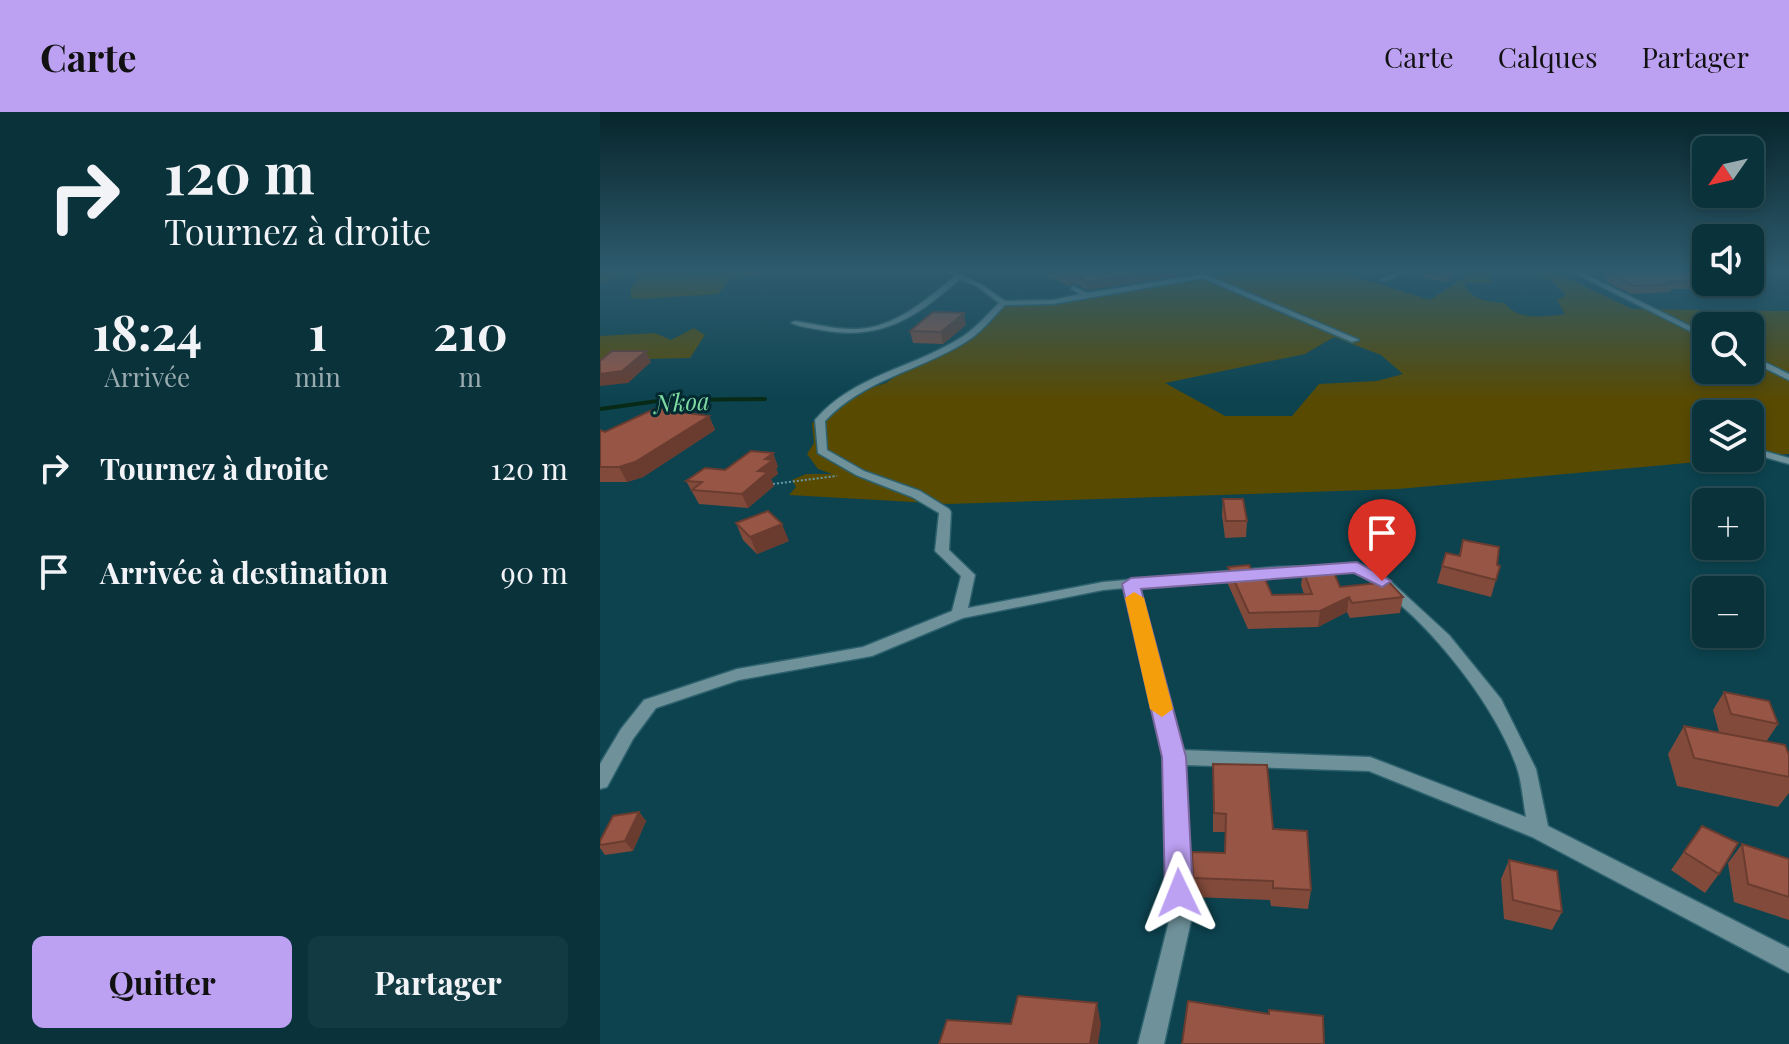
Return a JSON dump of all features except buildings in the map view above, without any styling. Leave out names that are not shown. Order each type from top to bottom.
[{"type":"street","points":[[795,323],[845,330],[875,329],[907,313]]},
{"type":"street","points":[[959,614],[968,575],[942,551],[945,512],[916,494],[860,473],[822,451],[820,420],[846,395],[963,340],[994,313]]},
{"type":"street","points":[[1292,313],[1355,340]]},
{"type":"street","points":[[1659,313],[1692,330]]},
{"type":"street","points":[[1764,365],[1789,377]]},
{"type":"street","points":[[1764,454],[1789,461]]},
{"type":"street","points":[[600,781],[627,734],[650,704],[737,675],[866,652],[959,614],[1131,584],[1357,568],[1382,581],[1444,639],[1495,703],[1527,769],[1539,831]]},
{"type":"street","points":[[1131,584],[1174,757],[1180,921],[1151,1044]]},
{"type":"street","points":[[1174,757],[1370,764],[1539,831],[1789,961]]},
{"type":"path","points":[[770,484],[860,473]]},
{"type":"shaded area","points":[[995,313],[1518,313],[1540,317],[1565,313],[1692,313],[1692,384],[1764,384],[1764,313],[1789,313],[1789,454],[1764,456],[1764,400],[1692,400],[1692,463],[1398,489],[949,504],[789,495],[796,487],[792,480],[806,474],[832,474],[818,469],[807,454],[814,443],[812,423],[864,390],[886,383],[921,359],[991,323]],"holes":[[[1334,337],[1381,355],[1403,374],[1377,381],[1319,384],[1292,416],[1225,416],[1165,383],[1305,354]]]},
{"type":"shaded area","points":[[694,328],[705,335],[690,358],[600,360],[600,336],[655,333],[671,340]]},
{"type":"waterway","name":"Nkoa","points":[[600,409],[665,400],[765,399]]},
{"type":"slow traffic","points":[[1134,598],[1162,709]]},
{"type":"route","points":[[1179,893],[1174,757],[1131,584],[1274,571],[1357,568],[1382,581]]}]
